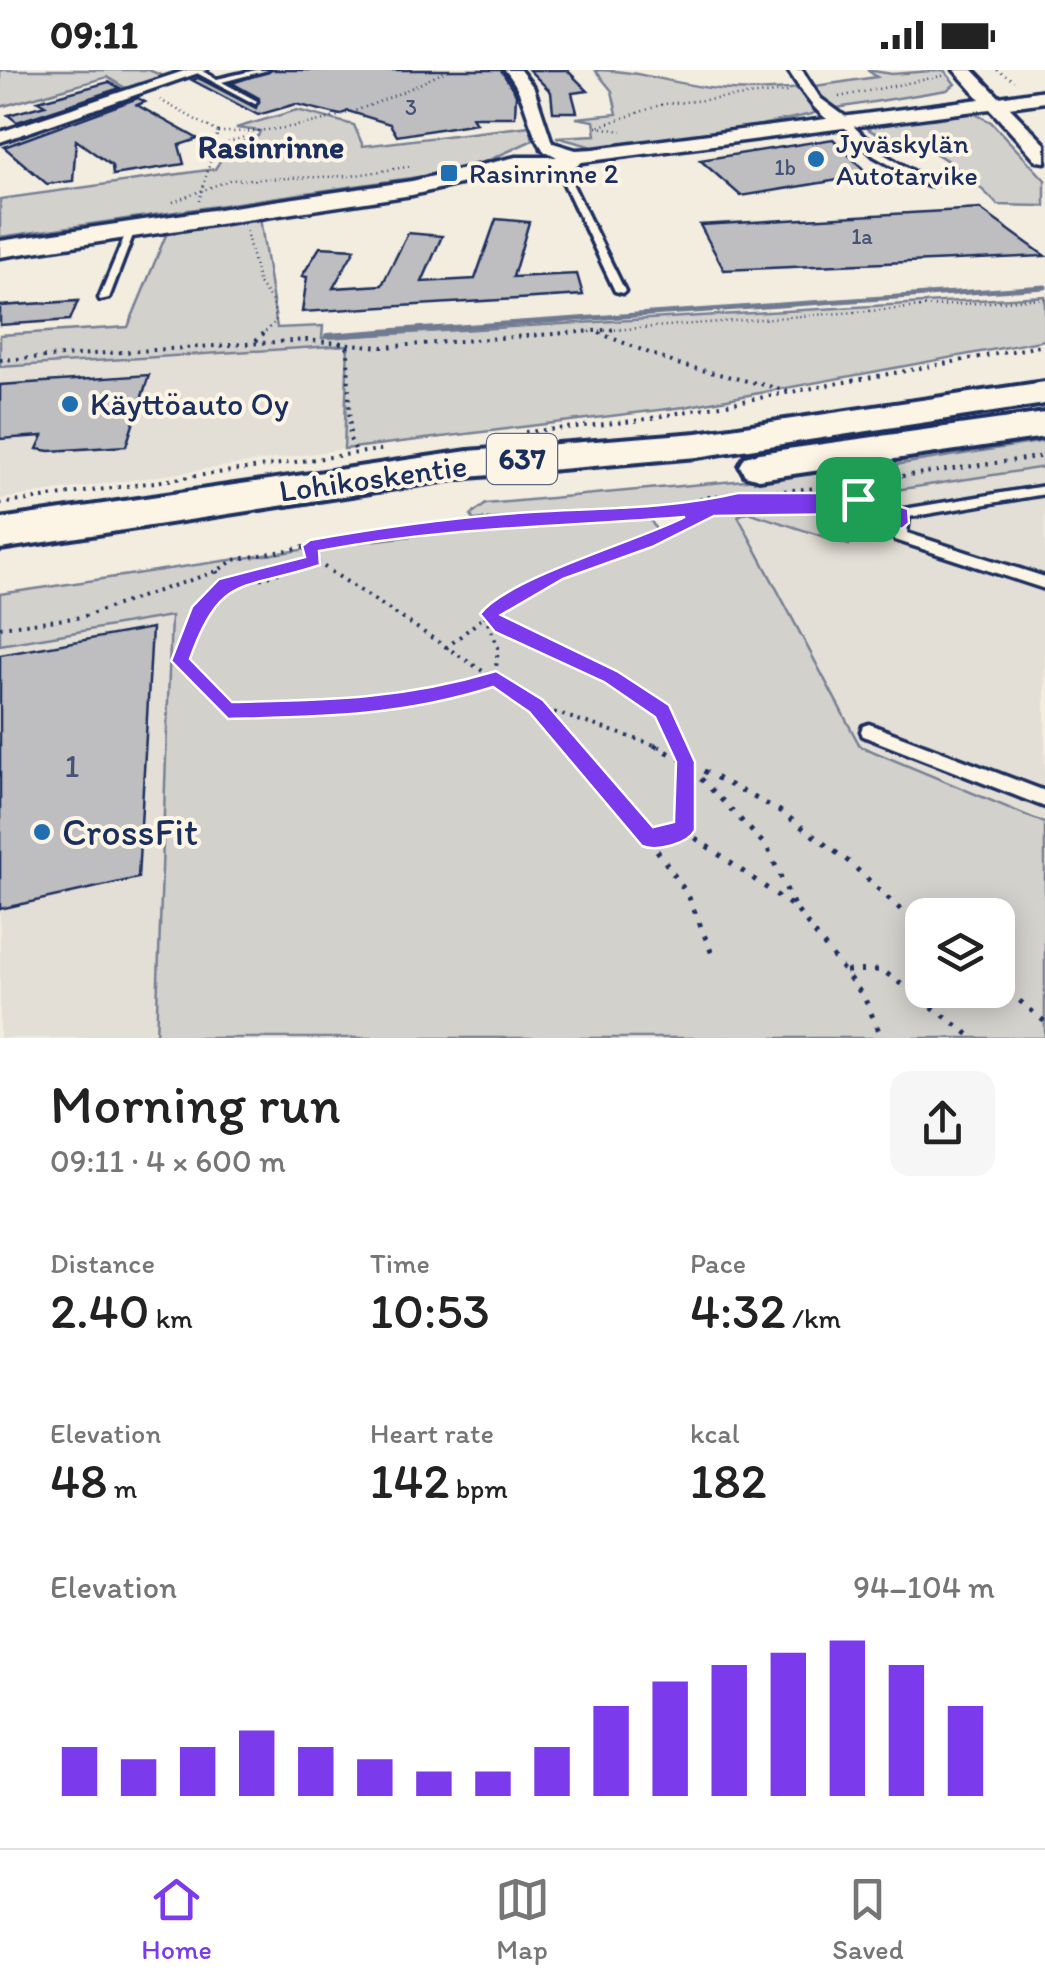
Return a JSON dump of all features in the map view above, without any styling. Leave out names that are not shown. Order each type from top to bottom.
[{"type":"main road","name":"Lohikoskentie","points":[[0,534],[468,464],[697,444],[1045,393]]},
{"type":"main road","name":"Lohikoskentie","points":[[0,564],[376,504],[715,471],[1045,425]]},
{"type":"street","points":[[512,70],[529,87],[536,128],[555,159]]},
{"type":"street","points":[[798,70],[815,101],[840,120]]},
{"type":"street","points":[[982,70],[997,97],[1045,156]]},
{"type":"street","points":[[0,137],[198,71]]},
{"type":"street","points":[[956,72],[1045,132]]},
{"type":"street","points":[[0,249],[131,230],[197,215],[412,188],[555,159],[761,134],[1045,86]]},
{"type":"street","points":[[997,97],[1045,96]]},
{"type":"lane","points":[[217,81],[265,70]]},
{"type":"lane","points":[[198,71],[254,102]]},
{"type":"lane","points":[[840,120],[877,154],[931,184]]},
{"type":"lane","points":[[555,159],[620,292]]},
{"type":"lane","points":[[104,298],[131,230]]},
{"type":"lane","points":[[901,524],[1045,490]]},
{"type":"lane","points":[[901,524],[1045,583]]},
{"type":"lane","points":[[870,731],[1045,800]]},
{"type":"path","points":[[142,90],[218,132],[254,134],[338,123],[448,70]]},
{"type":"path","points":[[815,101],[956,72]]},
{"type":"path","points":[[595,128],[618,114],[644,108],[788,92]]},
{"type":"path","points":[[197,215],[218,132]]},
{"type":"path","points":[[214,148],[254,134]]},
{"type":"path","points":[[168,204],[229,180],[350,176],[428,164]]},
{"type":"path","points":[[241,219],[251,240],[259,284],[273,303],[276,321],[254,344]]},
{"type":"path","points":[[0,360],[254,344],[339,342],[382,346],[1045,298]]},
{"type":"path","points":[[594,331],[678,364],[773,390],[799,392]]},
{"type":"path","points":[[339,342],[348,348],[350,438],[356,452]]},
{"type":"path","points":[[521,433],[635,421],[1044,346]]},
{"type":"path","points":[[0,504],[392,448]]},
{"type":"path","points":[[658,512],[709,497],[818,488],[1045,456]]},
{"type":"path","points":[[818,488],[858,499],[901,524]]},
{"type":"path","points":[[683,512],[738,499],[858,499]]},
{"type":"path","points":[[810,500],[859,508],[901,524]]},
{"type":"path","points":[[0,627],[82,617],[216,571],[234,560],[391,531],[530,518],[859,508]]},
{"type":"path","points":[[446,648],[487,615],[557,574],[647,543],[712,510]]},
{"type":"path","points":[[310,546],[314,561],[536,706],[649,839],[688,895],[712,954]]},
{"type":"path","points":[[314,561],[263,578],[225,584],[198,612],[180,661],[228,711],[373,707],[440,696],[496,679]]},
{"type":"path","points":[[216,571],[225,584]]},
{"type":"path","points":[[487,615],[498,647],[496,679]]},
{"type":"path","points":[[487,615],[501,627],[611,676],[662,711],[686,762],[767,847],[795,908],[864,997],[882,1038]]},
{"type":"path","points":[[536,706],[597,719],[657,744],[746,792],[846,860],[905,914]]},
{"type":"path","points":[[684,830],[686,762]]},
{"type":"path","points":[[649,839],[684,830],[795,908]]},
{"type":"path","points":[[844,971],[882,970],[974,1038]]},
{"type":"path","points":[[1015,998],[1045,1022]]},
{"type":"shaded area","points":[[0,70],[149,70],[163,76],[132,92],[107,77],[0,107]]},
{"type":"shaded area","points":[[595,70],[702,87],[760,91],[877,77],[867,70],[892,74],[944,70],[955,84],[947,90],[831,109],[826,106],[812,114],[756,126],[597,148],[556,137],[596,135],[594,121],[576,118],[617,114],[612,91]]},
{"type":"shaded area","points":[[297,110],[354,125],[363,146],[530,126],[533,140],[485,162],[425,176],[0,237],[0,199],[215,169],[229,147],[258,136],[260,131],[236,128]]},
{"type":"shaded area","points":[[967,110],[991,122],[1045,180],[1045,206],[998,205],[937,154],[867,128]]},
{"type":"shaded area","points":[[260,218],[277,328],[323,326],[322,338],[1045,296],[1045,340],[684,407],[344,449],[348,345],[0,367],[0,335],[128,327],[168,230]]},
{"type":"shaded area","points":[[348,345],[344,449],[0,499],[0,367]]},
{"type":"shaded area","points":[[1045,441],[1045,467],[870,494],[861,501],[849,545],[748,512],[738,516],[860,746],[1045,823],[1045,1038],[156,1038],[171,616],[0,645],[0,594],[324,547],[567,521],[649,517],[661,539],[693,520],[730,508],[473,520],[471,515],[486,504],[876,468]]},
{"type":"shaded area","points":[[1045,467],[1045,822],[859,745],[738,516],[861,501],[870,494]]},
{"type":"shaded area","points":[[171,615],[156,1038],[0,1038],[0,645]]},
{"type":"building","points":[[272,70],[501,70],[516,94],[515,117],[472,117],[476,123],[397,136],[390,124],[348,111],[340,115],[296,104],[258,115],[192,80],[198,78],[256,108],[259,98],[232,83]]},
{"type":"building","points":[[529,70],[567,70],[588,91],[572,93],[577,112],[553,112],[551,92]]},
{"type":"building","points":[[109,82],[120,88],[17,122],[8,115],[45,105],[38,101]]},
{"type":"building","points":[[138,98],[145,102],[137,105],[198,139],[179,145],[184,164],[113,175],[112,166],[76,140],[73,181],[47,184],[4,147]]},
{"type":"building","points":[[833,139],[869,175],[741,196],[700,160]]},
{"type":"building","points":[[980,209],[1045,256],[724,270],[700,225]]},
{"type":"building","points":[[496,219],[529,222],[513,277],[577,274],[583,295],[302,312],[307,277],[302,276],[320,247],[355,249],[333,288],[382,285],[408,233],[442,236],[422,282],[475,279]]},
{"type":"building","points":[[78,301],[70,320],[0,325],[0,306]]},
{"type":"building","name":"Käyttöauto Oy","points":[[149,375],[126,446],[50,451],[37,449],[43,436],[0,439],[0,385]]},
{"type":"building","points":[[152,628],[138,878],[0,909],[0,655]]},
{"type":"waterway","points":[[386,332],[1045,287]]},
{"type":"waterway","points":[[327,336],[422,329]]},
{"type":"place","name":"Jyväskylän Autotarvike","points":[[816,159]]},
{"type":"place","name":"Rasinrinne 2","points":[[449,173]]},
{"type":"place","name":"Käyttöauto Oy","points":[[70,404]]},
{"type":"place","name":"CrossFit","points":[[42,832]]},
{"type":"district","name":"Rasinrinne","points":[[271,147]]},
{"type":"route","points":[[738,499],[858,499],[902,513],[902,523],[859,508],[712,510],[647,543],[557,574],[489,614],[501,627],[536,646],[611,676],[662,711],[686,762],[684,830],[649,839],[536,706],[496,679],[440,696],[373,707],[228,711],[180,661],[198,612],[225,584],[263,578],[314,561],[310,546],[391,531],[530,518],[683,512],[738,499]]}]
